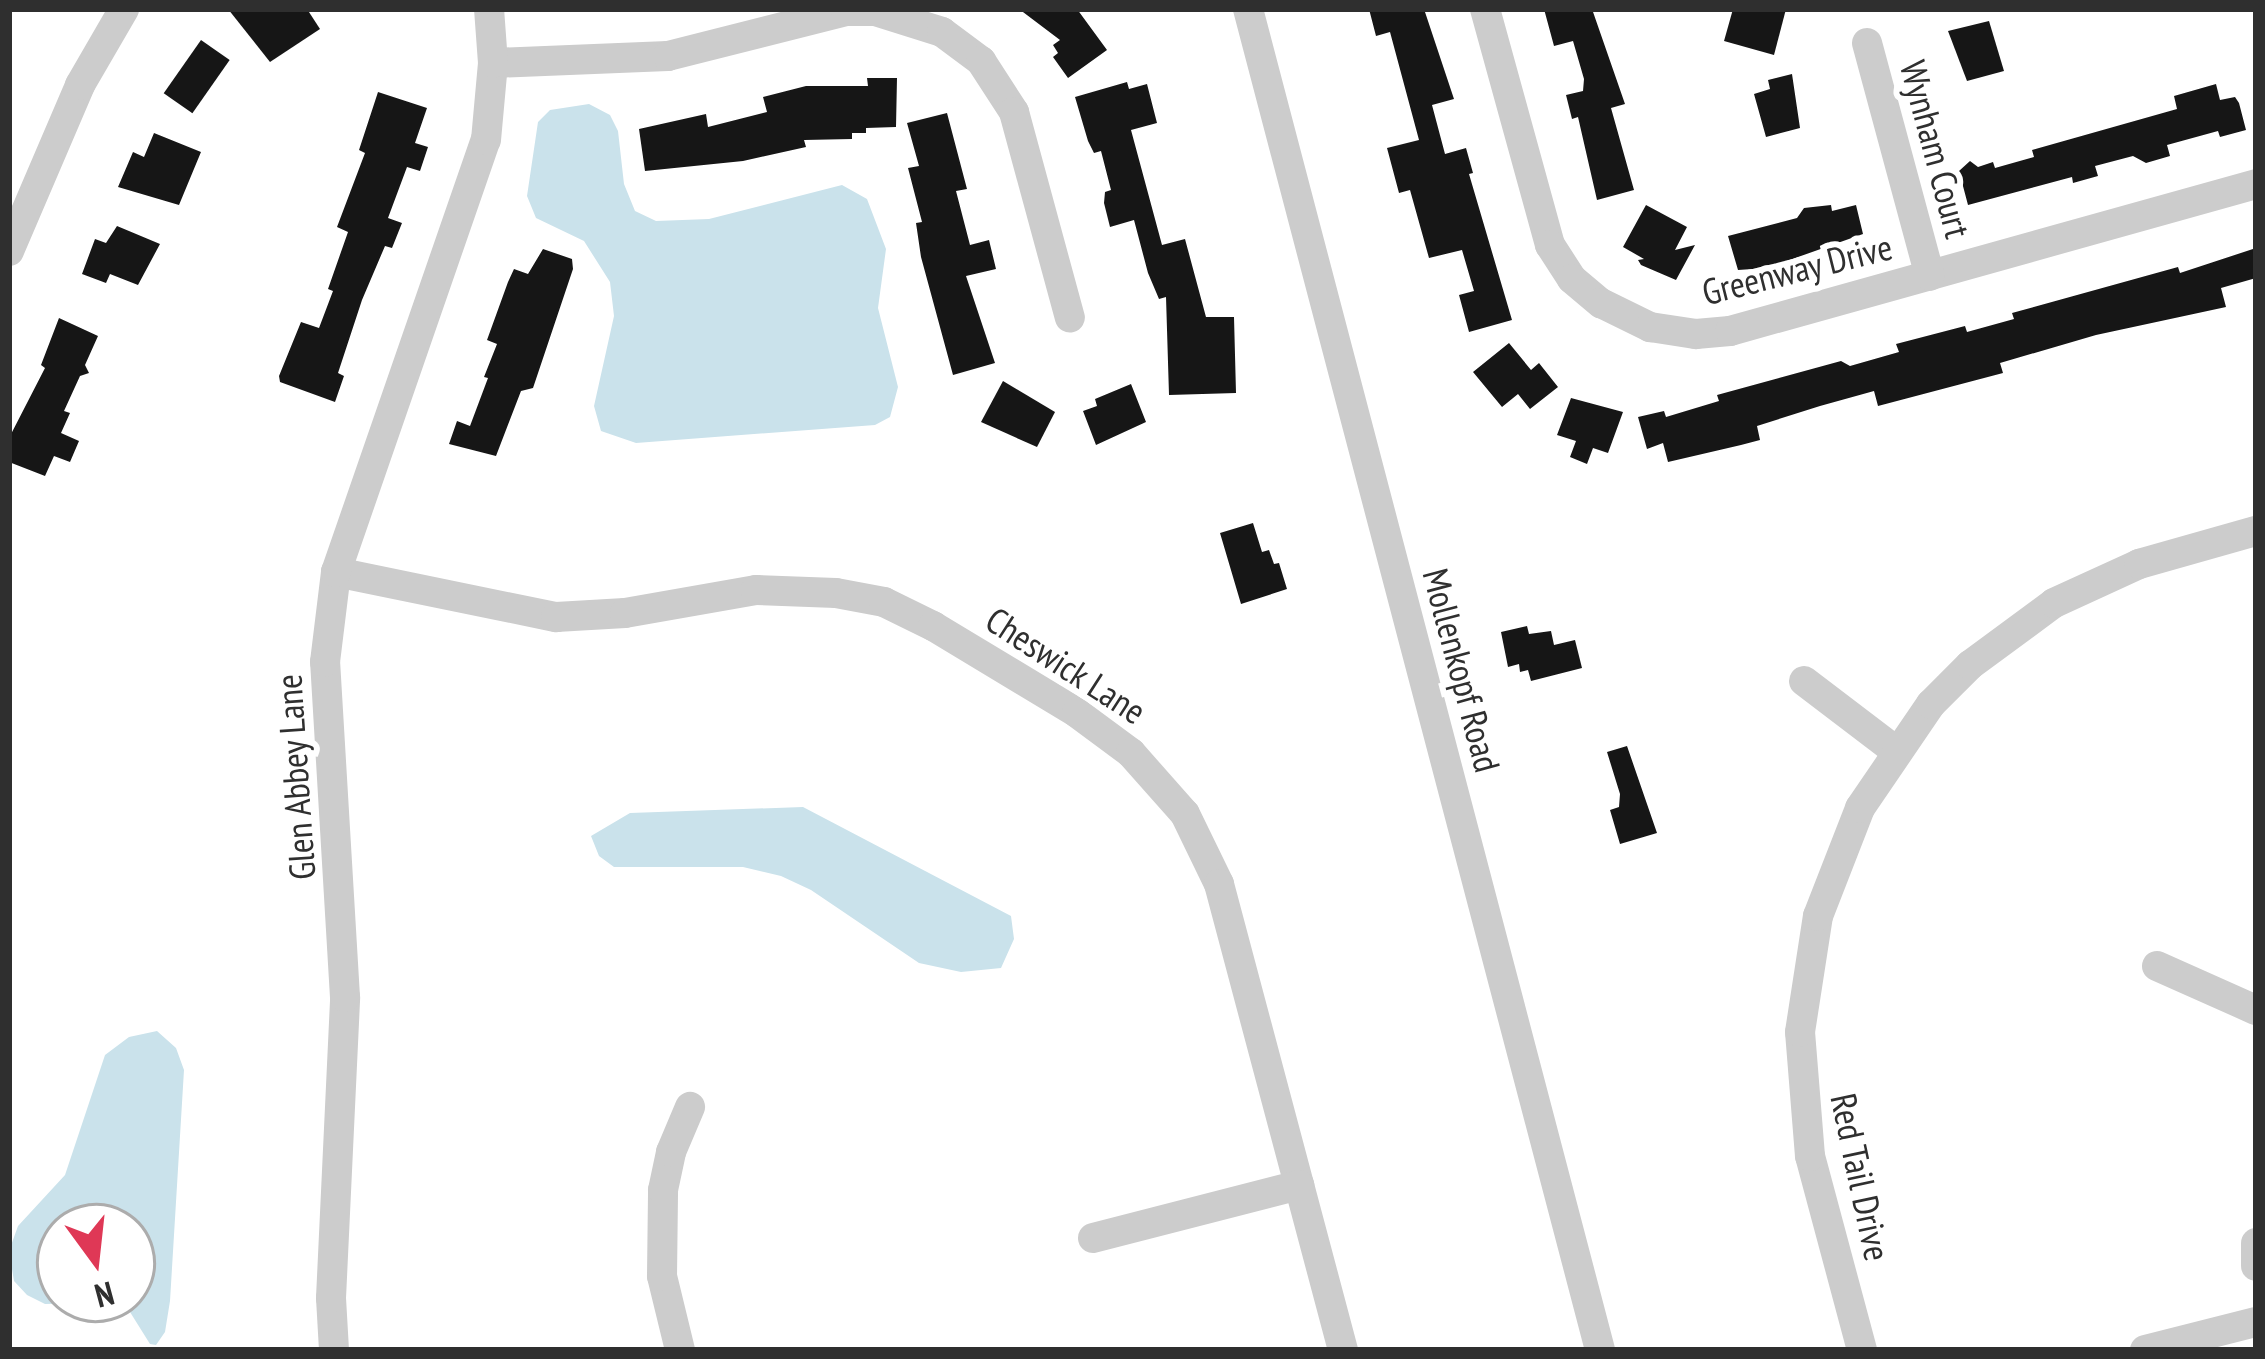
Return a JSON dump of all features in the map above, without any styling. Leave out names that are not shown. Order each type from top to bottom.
[{"type":"street","points":[[9,251],[80,85],[124,9]]},
{"type":"street","name":"Glen Abbey Lane","points":[[334,1350],[331,1298],[345,997],[324,706],[336,572],[477,177],[493,63],[489,9]]},
{"type":"street","name":"Mollenkopf Road","points":[[1249,9],[1600,1350]]},
{"type":"street","name":"Greenway Drive","points":[[1485,9],[1542,226],[1572,279],[1612,310],[1673,332],[1730,331],[2256,184]]},
{"type":"street","points":[[493,63],[668,56],[846,11],[875,11],[942,32],[981,61],[1015,112],[1070,318]]},
{"type":"street","name":"Wynham Court","points":[[1868,43],[1930,276]]},
{"type":"street","name":"Red Tail Drive","points":[[1862,1350],[1810,1156],[1800,1032],[1825,896],[1861,808],[1896,751],[1970,664],[2054,603],[2139,564],[2256,531]]},
{"type":"street","name":"Cheswick Lane","points":[[336,572],[556,616],[625,613],[755,590],[836,592],[884,602],[933,626],[1077,713],[1131,753],[1158,781],[1206,854],[1219,884],[1343,1350]]},
{"type":"street","points":[[1804,681],[1896,751]]},
{"type":"street","points":[[2157,966],[2256,1010]]},
{"type":"street","points":[[680,1350],[662,1276],[663,1190],[671,1152],[690,1107]]},
{"type":"street","points":[[1093,1238],[1299,1185]]},
{"type":"street","points":[[2256,1243],[2256,1266]]},
{"type":"street","points":[[2145,1350],[2256,1322]]},
{"type":"water","points":[[589,104],[610,115],[618,131],[624,184],[635,211],[656,221],[709,219],[842,185],[867,199],[886,249],[878,308],[898,387],[890,417],[875,425],[636,443],[601,431],[594,406],[614,316],[610,282],[584,241],[536,218],[527,196],[538,122],[550,110]]},
{"type":"water","points":[[803,807],[1011,916],[1014,939],[1001,968],[961,972],[919,963],[811,890],[781,876],[743,867],[614,867],[599,856],[591,836],[630,813]]},
{"type":"water","points":[[157,1031],[176,1048],[184,1070],[170,1301],[165,1332],[156,1345],[150,1344],[137,1323],[156,1323],[156,1203],[39,1203],[65,1175],[105,1055],[129,1037]]},
{"type":"water","points":[[36,1206],[36,1300],[14,1281],[9,1251],[18,1226]]},
{"type":"building","points":[[228,9],[307,9],[320,29],[270,62]]},
{"type":"building","points":[[1019,9],[1077,9],[1107,50],[1068,78],[1053,57],[1058,53],[1053,45],[1060,40]]},
{"type":"building","points":[[1369,9],[1424,9],[1454,99],[1432,105],[1445,154],[1466,148],[1473,173],[1469,174],[1512,320],[1469,332],[1459,295],[1474,291],[1462,250],[1429,258],[1410,190],[1399,193],[1387,148],[1419,140],[1390,32],[1376,36]]},
{"type":"building","points":[[1544,9],[1592,9],[1625,104],[1611,108],[1634,190],[1597,200],[1578,117],[1572,119],[1566,95],[1583,91],[1584,79],[1573,41],[1554,46]]},
{"type":"building","points":[[1733,9],[1786,9],[1774,55],[1724,41]]},
{"type":"building","points":[[1989,21],[2004,71],[1967,81],[1948,31]]},
{"type":"building","points":[[201,40],[230,60],[192,113],[164,93]]},
{"type":"building","points":[[1792,74],[1800,128],[1766,137],[1754,94],[1770,89],[1768,80]]},
{"type":"building","points":[[867,78],[897,78],[896,127],[866,128],[866,133],[852,133],[852,139],[804,140],[806,147],[743,161],[645,171],[639,129],[706,114],[708,127],[767,112],[763,97],[806,86],[868,86]]},
{"type":"building","points":[[1127,82],[1129,89],[1147,84],[1157,123],[1131,130],[1162,245],[1185,239],[1206,317],[1234,317],[1236,393],[1169,395],[1166,297],[1159,299],[1148,273],[1134,220],[1110,227],[1104,203],[1105,192],[1111,190],[1101,151],[1094,153],[1088,141],[1075,97]]},
{"type":"building","points":[[2216,84],[2220,100],[2235,97],[2239,103],[2246,130],[2220,137],[2218,131],[2167,145],[2170,156],[2146,163],[2133,156],[2095,166],[2098,176],[2073,183],[2072,177],[1968,205],[1959,171],[1970,161],[1978,167],[1993,162],[1995,168],[2034,157],[2032,150],[2177,109],[2174,96]]},
{"type":"building","points":[[378,92],[427,108],[415,143],[428,147],[420,171],[407,167],[388,218],[402,223],[392,248],[385,246],[362,300],[338,373],[344,376],[335,402],[280,382],[279,376],[301,322],[319,328],[333,291],[328,289],[348,232],[337,227],[365,153],[359,150]]},
{"type":"building","points":[[947,113],[967,189],[956,191],[970,245],[989,240],[996,269],[966,276],[995,363],[953,375],[921,257],[916,223],[922,222],[908,168],[919,166],[907,123]]},
{"type":"building","points":[[154,133],[201,152],[179,205],[118,187],[133,152],[144,157]]},
{"type":"building","points":[[1646,205],[1687,227],[1675,250],[1695,245],[1676,280],[1641,265],[1638,260],[1644,259],[1623,247]]},
{"type":"building","points":[[1831,205],[1832,211],[1856,205],[1863,234],[1767,268],[1738,270],[1728,236],[1797,218],[1804,208]]},
{"type":"building","points":[[117,226],[160,244],[138,285],[110,274],[106,283],[82,274],[95,239],[106,243]]},
{"type":"building","points":[[2256,248],[2256,278],[2221,288],[2226,307],[2096,335],[2000,363],[2003,373],[1878,406],[1874,391],[1820,406],[1757,426],[1760,440],[1741,445],[1668,462],[1663,443],[1647,449],[1638,417],[1664,411],[1666,417],[1719,401],[1717,395],[1841,361],[1850,366],[1899,352],[1896,344],[1965,326],[1967,332],[2014,319],[2012,313],[2178,267],[2180,273]]},
{"type":"building","points":[[543,249],[572,259],[573,269],[533,388],[521,391],[496,456],[449,444],[457,421],[470,426],[488,378],[484,377],[497,344],[487,340],[514,269],[528,274]]},
{"type":"building","points":[[59,318],[98,336],[85,365],[89,373],[80,376],[64,411],[70,413],[61,433],[79,441],[70,462],[54,456],[45,476],[9,462],[9,438],[45,368],[41,365]]},
{"type":"building","points":[[1509,343],[1531,370],[1539,363],[1558,387],[1530,409],[1518,394],[1502,407],[1473,372]]},
{"type":"building","points":[[1003,381],[1055,412],[1037,447],[981,422]]},
{"type":"building","points":[[1131,384],[1146,422],[1096,445],[1083,411],[1097,406],[1095,399]]},
{"type":"building","points":[[1571,398],[1623,412],[1608,453],[1593,448],[1587,464],[1570,457],[1576,441],[1557,435]]},
{"type":"building","points":[[1253,523],[1262,552],[1269,550],[1274,564],[1279,563],[1287,589],[1241,604],[1220,533]]},
{"type":"building","points":[[1527,626],[1529,634],[1551,631],[1554,645],[1575,640],[1582,668],[1531,681],[1528,670],[1520,672],[1519,664],[1508,667],[1501,632]]},
{"type":"building","points":[[1627,746],[1657,833],[1620,844],[1610,810],[1619,807],[1620,794],[1607,752]]}]
